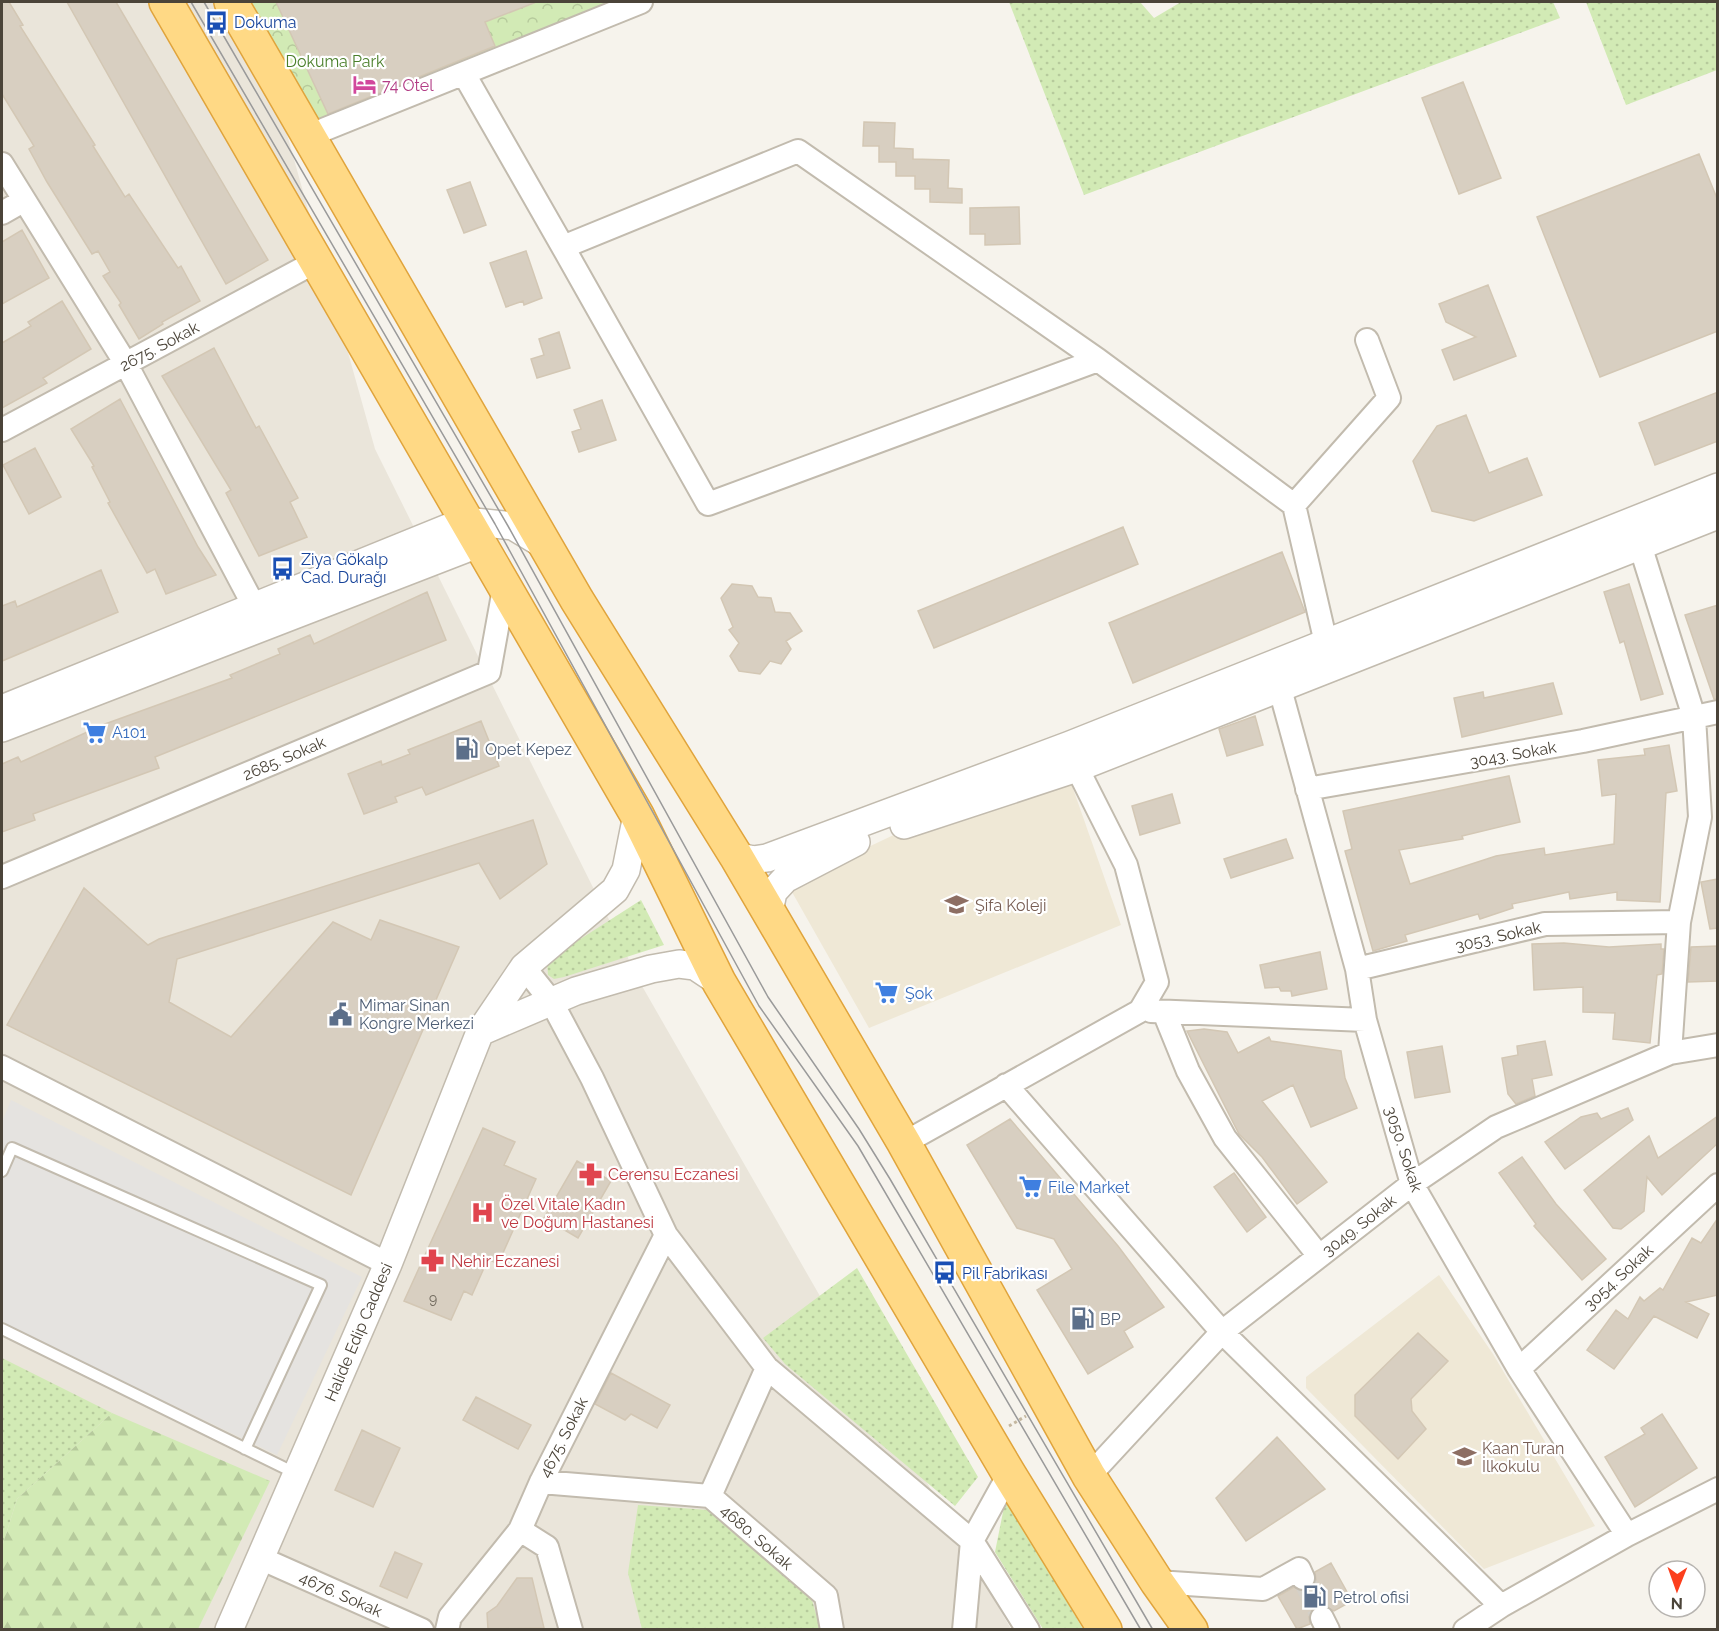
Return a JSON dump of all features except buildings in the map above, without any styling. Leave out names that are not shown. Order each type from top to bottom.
[{"type":"highway","points":[[166,2],[637,815],[719,982],[1009,1474],[1105,1629]]},
{"type":"highway","points":[[231,2],[546,546],[736,856],[904,1143],[1089,1476],[1156,1582],[1191,1629]]},
{"type":"street","points":[[309,135],[641,2]]},
{"type":"street","points":[[464,74],[708,504],[1098,360]]},
{"type":"street","points":[[563,247],[798,151],[1098,360],[1294,505],[1326,643]]},
{"type":"street","points":[[2,164],[126,364],[254,606]]},
{"type":"street","points":[[2,213],[23,201]]},
{"type":"street","name":"2675. Sokak","points":[[2,430],[316,261]]},
{"type":"street","points":[[1294,505],[1389,398],[1367,340]]},
{"type":"street","points":[[736,856],[753,860],[767,858],[882,831],[1077,768],[1276,677],[1326,643],[1718,487]]},
{"type":"street","points":[[769,912],[773,892],[785,879],[833,843],[1718,515]]},
{"type":"street","points":[[2,709],[254,606],[472,532],[513,526],[546,546]]},
{"type":"street","points":[[2,728],[472,532]]},
{"type":"street","points":[[1640,545],[1694,717],[1700,817],[1678,922],[1670,1053]]},
{"type":"street","name":"2685. Sokak","points":[[2,877],[489,672],[504,589]]},
{"type":"street","name":"3050. Sokak","points":[[1276,677],[1357,969],[1365,1020],[1412,1184],[1518,1369],[1627,1535]]},
{"type":"street","name":"3043. Sokak","points":[[1307,789],[1582,741],[1718,712]]},
{"type":"street","points":[[904,1143],[1140,1011],[1157,982],[1126,865],[1077,768]]},
{"type":"street","name":"Halide Edip Caddesi","points":[[229,1629],[388,1264],[480,1032],[524,967],[615,890],[626,870],[637,815]]},
{"type":"street","name":"3053. Sokak","points":[[1357,969],[1545,924],[1678,922]]},
{"type":"street","points":[[480,1032],[576,991],[679,964],[695,966],[719,982]]},
{"type":"street","points":[[524,967],[551,1001],[592,1078],[666,1235],[767,1368],[972,1541],[1028,1629]]},
{"type":"street","points":[[1140,1011],[1365,1020]]},
{"type":"street","points":[[1164,1012],[1188,1071],[1225,1138],[1319,1256]]},
{"type":"street","name":"3049. Sokak","points":[[1089,1476],[1222,1332],[1412,1184],[1496,1127],[1670,1053],[1718,1045]]},
{"type":"street","points":[[2,1067],[388,1264]]},
{"type":"street","points":[[1006,1085],[1222,1332],[1501,1606]]},
{"type":"street","name":"3054. Sokak","points":[[1518,1369],[1718,1185]]},
{"type":"street","name":"4675. Sokak","points":[[447,1629],[450,1617],[520,1530],[541,1482],[666,1235]]},
{"type":"street","points":[[710,1496],[767,1368]]},
{"type":"street","points":[[964,1629],[972,1541],[1009,1474]]},
{"type":"street","name":"4680. Sokak","points":[[541,1482],[710,1496],[826,1596],[832,1629]]},
{"type":"street","points":[[1465,1629],[1501,1606],[1627,1535],[1718,1489]]},
{"type":"street","points":[[520,1530],[547,1547],[571,1629]]},
{"type":"street","name":"4676. Sokak","points":[[260,1558],[422,1629]]},
{"type":"street","points":[[1156,1582],[1263,1589],[1299,1569],[1303,1578]]},
{"type":"lane","points":[[2,1171],[12,1148],[321,1285],[245,1449]]},
{"type":"lane","points":[[2,1329],[297,1474]]},
{"type":"path","points":[[988,1438],[1049,1402]]},
{"type":"shaded area","points":[[2,2],[250,2],[375,449],[642,986],[1011,1629],[2,1630]]},
{"type":"shaded area","name":"Şifa Koleji","points":[[1070,780],[1121,925],[869,1028],[788,885],[900,832],[948,826]]},
{"type":"shaded area","points":[[11,1100],[362,1277],[277,1455],[2,1323],[2,1122]]},
{"type":"shaded area","name":"Kaan Turan İlkokulu","points":[[1439,1275],[1493,1354],[1595,1526],[1484,1569],[1306,1388],[1306,1377]]},
{"type":"green space","name":"Dokuma Park","points":[[232,2],[640,2],[308,136]]},
{"type":"green space","points":[[1009,2],[1140,2],[1154,18],[1181,2],[1553,2],[1560,18],[1084,195]]},
{"type":"green space","points":[[1586,2],[1717,2],[1717,70],[1626,105]]},
{"type":"green space","points":[[641,900],[664,945],[564,977],[554,979],[548,975],[547,962],[554,956]]},
{"type":"green space","points":[[857,1268],[978,1477],[955,1506],[785,1364],[763,1338]]},
{"type":"green space","points":[[2,1358],[112,1413],[17,1499],[2,1547]]},
{"type":"green space","points":[[112,1413],[270,1481],[198,1629],[2,1629],[2,1547],[17,1499]]},
{"type":"green space","points":[[1006,1497],[1083,1629],[1043,1629],[995,1552]]},
{"type":"green space","points":[[638,1505],[708,1510],[811,1596],[820,1629],[642,1629],[628,1573]]},
{"type":"tunnel","points":[[1303,1578],[1322,1618]]},
{"type":"tram line","points":[[191,2],[495,524],[759,1006],[858,1146],[1141,1630]]},
{"type":"tram line","points":[[204,2],[508,526],[768,997],[859,1129],[890,1179],[1153,1630]]},
{"type":"place","name":"Dokuma","points":[[216,22]]},
{"type":"place","name":"74 Otel","points":[[364,85]]},
{"type":"place","name":"Ziya Gökalp Cad. Durağı","points":[[283,568]]},
{"type":"place","name":"A101","points":[[94,732]]},
{"type":"place","name":"Opet Kepez","points":[[467,749]]},
{"type":"place","name":"Şifa Koleji","points":[[957,905]]},
{"type":"place","name":"Şok","points":[[887,993]]},
{"type":"place","name":"Mimar Sinan Kongre Merkezi","points":[[341,1014]]},
{"type":"place","name":"Cerensu Eczanesi","points":[[590,1174]]},
{"type":"place","name":"File Market","points":[[1030,1187]]},
{"type":"place","name":"Özel Vitale Kadın ve Doğum Hastanesi","points":[[483,1213]]},
{"type":"place","name":"Nehir Eczanesi","points":[[433,1261]]},
{"type":"place","name":"Pil Fabrikası","points":[[944,1273]]},
{"type":"place","name":"BP","points":[[1082,1319]]},
{"type":"place","name":"Kaan Turan İlkokulu","points":[[1464,1457]]},
{"type":"place","name":"Petrol ofisi","points":[[1315,1597]]}]
